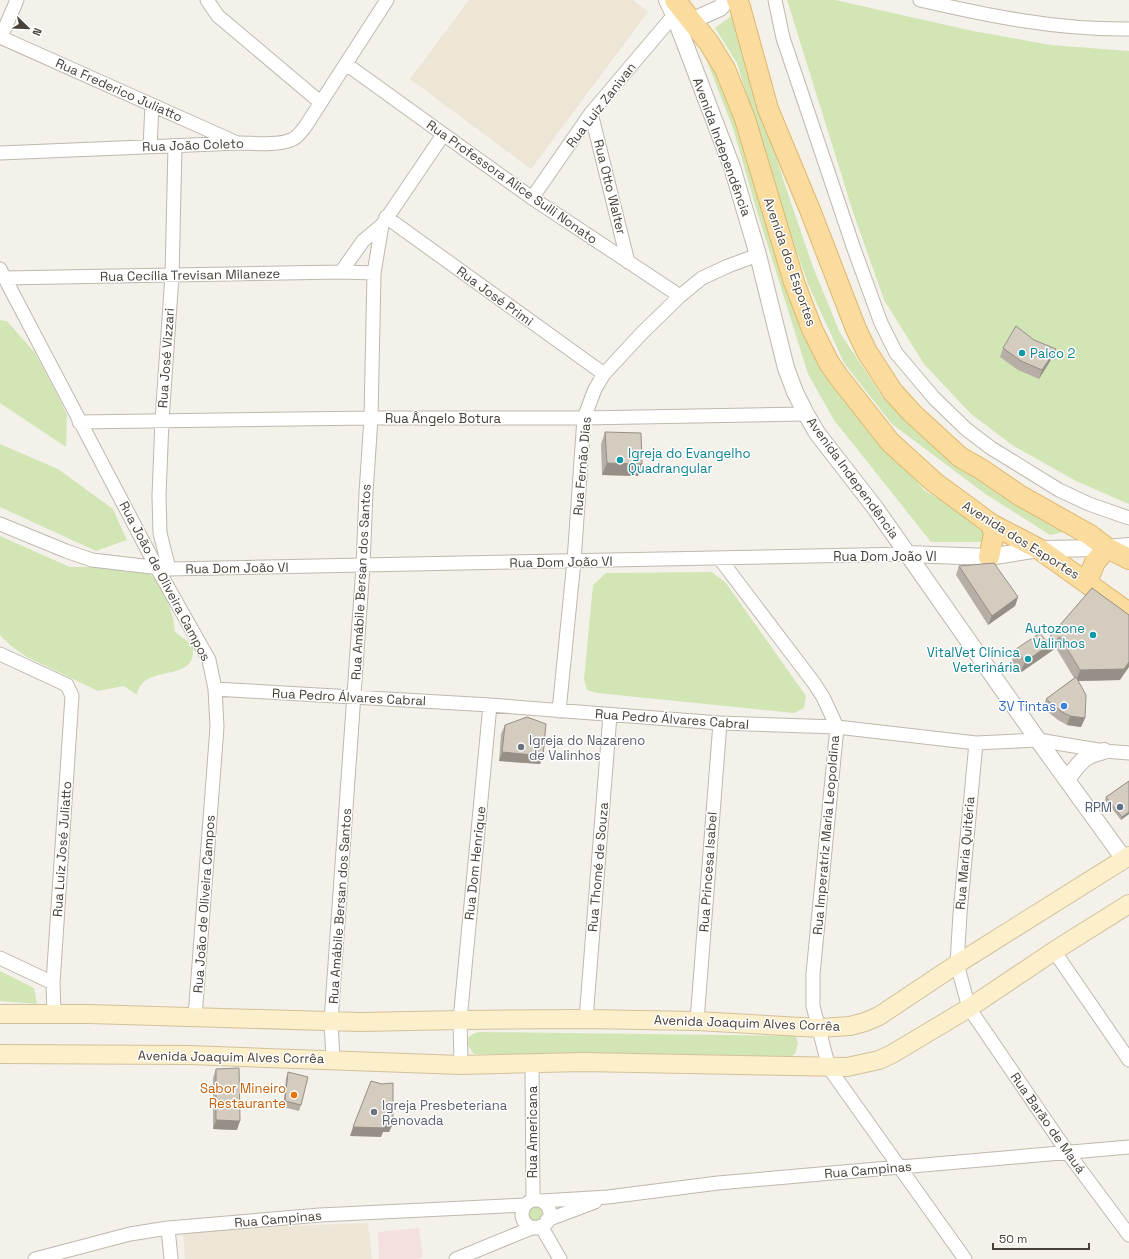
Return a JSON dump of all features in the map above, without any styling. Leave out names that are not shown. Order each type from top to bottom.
[{"type":"main road","points":[[737,0],[768,109],[810,210],[856,329],[867,352],[893,392],[912,413],[960,457],[1019,495],[1090,535],[1107,548],[1129,559]]},
{"type":"main road","name":"Avenida dos Esportes","points":[[680,12],[709,43],[725,69],[745,119],[794,282],[812,329],[829,363],[890,442],[934,482],[991,524],[1039,549],[1087,582],[1117,606],[1129,613]]},
{"type":"main road","points":[[989,557],[994,534],[991,524]]},
{"type":"main road","points":[[1087,582],[1095,562],[1107,548]]},
{"type":"main road","name":"Avenida Joaquim Alves Corrêa","points":[[0,1014],[89,1014],[360,1022],[586,1019],[697,1021],[819,1028],[850,1026],[880,1016],[957,964],[1127,861]]},
{"type":"main road","name":"Avenida Joaquim Alves Corrêa","points":[[0,1054],[189,1055],[461,1065],[583,1062],[829,1068],[847,1067],[878,1060],[892,1054],[969,1008],[1054,951],[1129,904]]},
{"type":"street","points":[[0,37],[17,0]]},
{"type":"street","points":[[207,0],[218,16],[320,102]]},
{"type":"street","name":"Rua João Coleto","points":[[0,153],[239,143],[277,143],[292,140],[305,127],[387,0]]},
{"type":"street","points":[[667,0],[680,12],[720,8],[728,0]]},
{"type":"street","points":[[775,0],[783,38],[854,249],[881,323],[896,353],[934,398],[966,429],[991,448],[1059,490],[1089,504],[1129,518]]},
{"type":"street","points":[[920,0],[978,14],[1026,22],[1078,27],[1129,29]]},
{"type":"street","name":"Rua Luiz Zanivan","points":[[532,198],[591,113],[680,12]]},
{"type":"street","name":"Avenida Independência","points":[[680,12],[732,167],[758,255],[786,368],[806,414],[817,433],[876,509],[1038,740],[1127,861]]},
{"type":"street","name":"Rua Frederico Juliatto","points":[[0,37],[239,143]]},
{"type":"street","name":"Rua Professora Alice Sulli Nonato","points":[[346,64],[532,198],[680,296]]},
{"type":"street","points":[[150,147],[152,105]]},
{"type":"street","name":"Rua Otto Walter","points":[[591,113],[628,262]]},
{"type":"street","points":[[341,272],[363,241],[384,221],[442,134]]},
{"type":"street","name":"Rua José Vizzari","points":[[163,568],[159,496],[162,420],[172,276],[175,146]]},
{"type":"street","name":"Rua Amábile Bersan dos Santos","points":[[333,1060],[332,1021],[355,697],[371,418],[374,273],[384,221]]},
{"type":"street","name":"Rua José Primi","points":[[384,221],[604,374]]},
{"type":"street","name":"Rua Fernão Dias","points":[[559,712],[574,561],[584,418],[596,389],[604,374],[642,333],[680,296],[702,278],[728,266],[758,255]]},
{"type":"street","name":"Rua Cecília Trevisan Milaneze","points":[[2,274],[172,276],[341,272],[374,273]]},
{"type":"street","name":"Rua João de Oliveira Campos","points":[[2,274],[79,422],[163,568],[209,660],[214,689],[217,727],[195,1017]]},
{"type":"street","name":"Rua Ângelo Botura","points":[[79,422],[371,418],[584,418],[806,414]]},
{"type":"street","name":"Rua Dom João VI","points":[[0,524],[66,552],[92,560],[163,568],[363,566],[908,554],[989,557],[1039,549],[1107,548],[1129,546]]},
{"type":"street","name":"Rua Imperatriz Maria Leopoldina","points":[[720,559],[814,683],[823,697],[837,727],[813,974],[813,1006],[829,1068]]},
{"type":"street","name":"Rua Luiz José Juliatto","points":[[0,654],[67,684],[72,696],[54,983],[54,1014]]},
{"type":"street","name":"Rua Pedro Álvares Cabral","points":[[214,689],[490,705],[610,716],[720,723],[837,727],[976,743],[1038,740],[1104,751],[1129,753]]},
{"type":"street","name":"Rua Dom Henrique","points":[[460,1020],[490,705]]},
{"type":"street","name":"Rua Thomé de Souza","points":[[586,1019],[610,716]]},
{"type":"street","name":"Rua Princesa Isabel","points":[[697,1021],[720,723]]},
{"type":"street","name":"Rua Maria Quitéria","points":[[969,1008],[957,964],[960,913],[976,743]]},
{"type":"street","points":[[1067,779],[1084,758],[1091,754],[1104,751]]},
{"type":"street","points":[[1054,951],[1129,1060]]},
{"type":"street","points":[[0,958],[54,983]]},
{"type":"street","name":"Rua Barão de Mauá","points":[[969,1008],[1068,1153],[1129,1236]]},
{"type":"street","points":[[460,1020],[461,1065]]},
{"type":"street","name":"Rua Americana","points":[[532,1064],[533,1202]]},
{"type":"street","points":[[829,1068],[965,1259]]},
{"type":"street","name":"Rua Campinas","points":[[35,1259],[85,1253],[130,1234],[168,1228],[320,1215],[608,1196],[718,1183],[1129,1147]]},
{"type":"street","name":"Rua Campinas","points":[[456,1259],[608,1196]]},
{"type":"street","points":[[533,1202],[548,1208],[549,1212],[541,1224],[528,1225],[523,1218],[522,1213],[533,1202]]},
{"type":"street","points":[[541,1224],[560,1259]]},
{"type":"street","points":[[168,1228],[171,1259]]},
{"type":"shaded area","points":[[469,0],[633,0],[648,12],[531,169],[410,79]]},
{"type":"shaded area","points":[[368,1223],[372,1259],[185,1259],[183,1230]]},
{"type":"shaded area","points":[[419,1228],[423,1257],[417,1259],[379,1259],[378,1232]]},
{"type":"green space","points":[[787,0],[835,0],[973,31],[1051,45],[1129,51],[1129,504],[1076,481],[1012,445],[971,414],[924,364],[884,300],[853,212]]},
{"type":"green space","points":[[739,10],[761,108],[785,185],[813,267],[840,333],[882,396],[940,451],[1069,531],[1050,535],[984,493],[892,424],[844,363],[808,284],[775,190],[737,63],[715,28]]},
{"type":"green space","points":[[699,41],[720,71],[803,328],[891,452],[925,491],[986,525],[985,542],[931,542],[834,420],[808,374],[756,208],[733,128]]},
{"type":"green space","points":[[0,320],[7,321],[35,353],[57,394],[67,415],[66,447],[0,403]]},
{"type":"green space","points":[[0,444],[58,469],[113,509],[127,540],[96,551],[0,507]]},
{"type":"green space","points":[[0,536],[70,567],[106,567],[126,572],[148,572],[163,587],[173,618],[175,632],[194,646],[192,659],[187,665],[180,669],[154,676],[146,680],[140,686],[137,695],[124,686],[98,691],[27,657],[11,646],[0,635]]},
{"type":"green space","points":[[712,572],[726,583],[806,696],[804,708],[794,713],[597,693],[587,690],[584,679],[593,585],[606,573]]},
{"type":"green space","points":[[0,971],[34,988],[37,1004],[0,1001]]},
{"type":"green space","points":[[479,1032],[796,1036],[798,1043],[795,1054],[790,1057],[474,1054],[469,1046],[468,1038]]},
{"type":"green space","points":[[536,1206],[542,1208],[544,1214],[542,1220],[536,1222],[530,1220],[528,1214],[530,1208]]},
{"type":"building","name":"Palco 2","points":[[1016,326],[1034,340],[1056,349],[1042,370],[1021,361],[1003,348]]},
{"type":"building","points":[[605,432],[641,433],[642,464],[607,463]]},
{"type":"building","points":[[994,563],[1018,597],[992,616],[959,566]]},
{"type":"building","name":"Autozone Valinhos","points":[[1092,588],[1129,615],[1129,662],[1124,669],[1080,670],[1060,637],[1025,662],[1016,649],[1040,633],[1046,641]]},
{"type":"building","points":[[1076,677],[1086,695],[1085,718],[1070,716],[1062,712],[1046,699]]},
{"type":"building","name":"Igreja do Nazareno de Valinhos","points":[[527,717],[546,724],[543,756],[502,752],[505,725]]},
{"type":"building","name":"RPM","points":[[1129,781],[1129,812],[1122,817],[1106,797]]},
{"type":"building","points":[[239,1068],[240,1121],[216,1120],[216,1069]]},
{"type":"building","name":"Sabor Mineiro Restaurante","points":[[288,1072],[308,1077],[301,1105],[285,1101]]},
{"type":"building","name":"Igreja Presbeteriana Renovada","points":[[371,1081],[382,1084],[393,1083],[393,1124],[387,1123],[384,1128],[353,1127]]},
{"type":"place","name":"Palco 2","points":[[1022,353]]},
{"type":"place","name":"Igreja do Evangelho Quadrangular","points":[[620,460]]},
{"type":"place","name":"Autozone Valinhos","points":[[1093,635]]},
{"type":"place","name":"VitalVet Clínica Veterinária","points":[[1028,659]]},
{"type":"place","name":"3V Tintas","points":[[1064,706]]},
{"type":"place","name":"Igreja do Nazareno de Valinhos","points":[[521,747]]},
{"type":"place","name":"RPM","points":[[1120,807]]},
{"type":"place","name":"Sabor Mineiro Restaurante","points":[[294,1095]]},
{"type":"place","name":"Igreja Presbeteriana Renovada","points":[[374,1112]]}]
